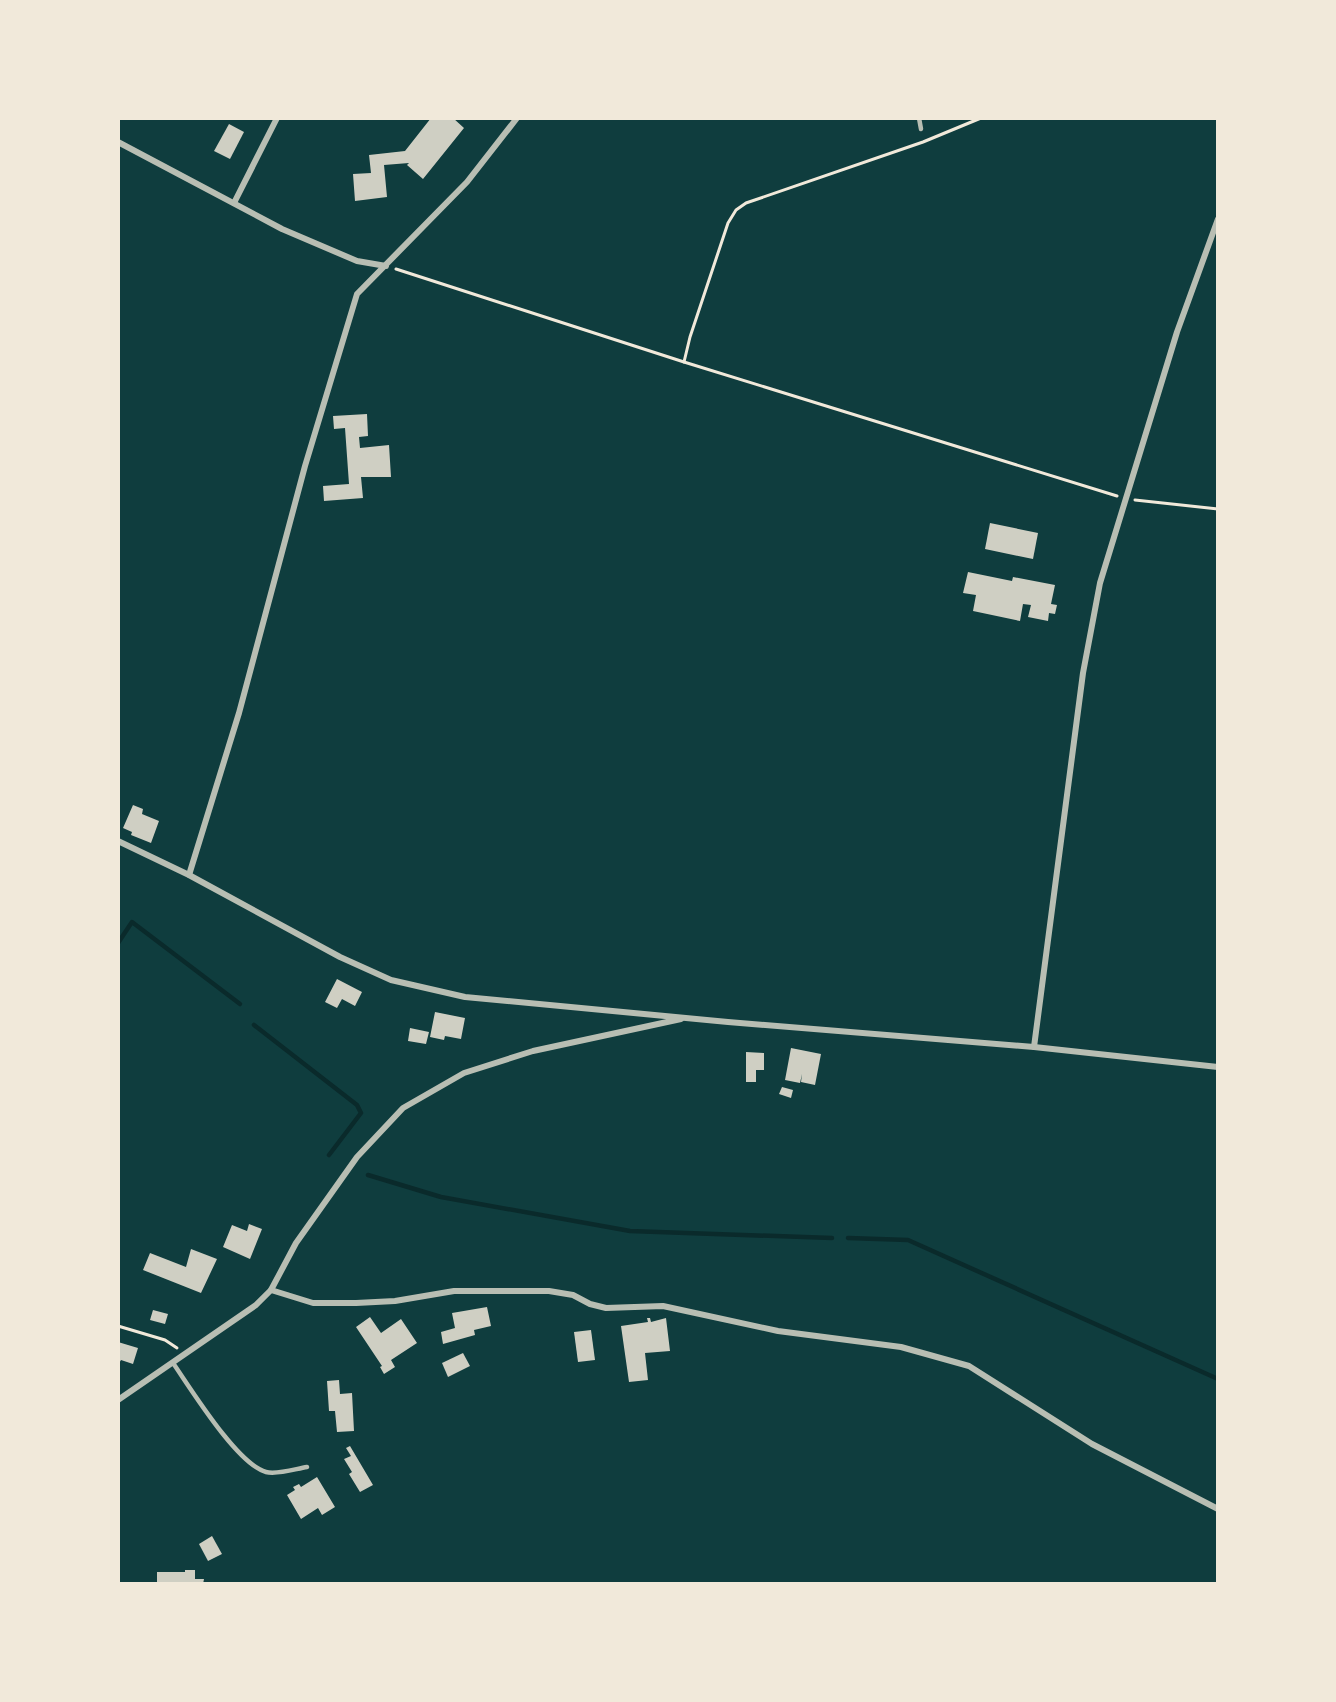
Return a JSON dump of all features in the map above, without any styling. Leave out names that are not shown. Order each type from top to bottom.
[{"type":"street","points":[[234,203],[277,118]]},
{"type":"street","points":[[189,875],[239,714],[305,466],[357,294],[467,182],[517,118]]},
{"type":"street","points":[[118,142],[293,234],[357,261],[386,266]]},
{"type":"street","points":[[1034,1047],[1083,673],[1101,583],[1177,332],[1218,219]]},
{"type":"street","points":[[118,841],[189,875],[340,957],[391,980],[465,997],[1034,1047],[1218,1067]]},
{"type":"street","points":[[118,1400],[256,1305],[271,1290],[296,1243],[357,1157],[403,1108],[464,1073],[533,1051],[687,1017]]},
{"type":"street","points":[[271,1290],[313,1303],[395,1301],[454,1291],[549,1291],[573,1295],[590,1304],[606,1308],[663,1306],[778,1331],[901,1347],[969,1366],[1092,1444],[1218,1509]]},
{"type":"lane","points":[[919,118],[921,129]]},
{"type":"lane","points":[[173,1363],[231,1444],[251,1466],[268,1473],[307,1467]]},
{"type":"path","points":[[684,362],[690,337],[725,233],[736,210],[746,203],[923,142],[981,118]]},
{"type":"path","points":[[386,266],[684,362],[1127,499],[1218,508]]},
{"type":"path","points":[[118,1326],[165,1341],[187,1354]]},
{"type":"building","points":[[431,118],[453,118],[464,128],[423,179],[407,165],[409,163],[384,165],[387,197],[355,201],[353,174],[371,173],[369,155],[405,151]]},
{"type":"building","points":[[229,124],[244,132],[230,159],[214,151]]},
{"type":"building","points":[[367,414],[368,436],[359,437],[360,448],[389,445],[391,477],[361,477],[363,498],[324,501],[323,486],[349,484],[345,428],[334,429],[333,416]]},
{"type":"building","points":[[990,523],[1038,533],[1033,559],[985,549]]},
{"type":"building","points":[[968,572],[1012,581],[1013,577],[1055,585],[1051,604],[1057,605],[1055,614],[1049,613],[1048,621],[1028,617],[1031,605],[1023,604],[1020,621],[973,611],[976,595],[963,593]]},
{"type":"building","points":[[133,805],[143,809],[142,814],[159,821],[151,843],[131,835],[132,832],[123,828]]},
{"type":"building","points":[[337,979],[362,992],[355,1006],[342,999],[337,1008],[325,1002]]},
{"type":"building","points":[[435,1012],[465,1018],[461,1039],[445,1036],[444,1040],[430,1037]]},
{"type":"building","points":[[410,1028],[429,1032],[426,1044],[408,1041]]},
{"type":"building","points":[[791,1048],[821,1054],[815,1085],[801,1082],[802,1074],[800,1083],[785,1080]]},
{"type":"building","points":[[746,1052],[764,1053],[764,1070],[756,1070],[756,1082],[746,1082]]},
{"type":"building","points":[[782,1087],[793,1090],[791,1098],[779,1094]]},
{"type":"building","points":[[249,1224],[262,1229],[250,1259],[223,1247],[232,1225],[247,1231]]},
{"type":"building","points":[[191,1249],[217,1259],[201,1293],[143,1270],[150,1253],[186,1267]]},
{"type":"building","points":[[487,1307],[491,1326],[474,1330],[475,1335],[443,1344],[441,1332],[455,1328],[452,1313]]},
{"type":"building","points":[[153,1310],[168,1314],[165,1324],[150,1320]]},
{"type":"building","points":[[370,1317],[381,1333],[401,1319],[417,1343],[391,1360],[395,1367],[384,1374],[380,1367],[382,1366],[356,1327]]},
{"type":"building","points":[[647,1318],[650,1318],[651,1322],[666,1318],[670,1351],[645,1353],[648,1380],[629,1382],[621,1326],[648,1322]]},
{"type":"building","points":[[591,1330],[595,1360],[578,1362],[574,1332]]},
{"type":"building","points":[[118,1342],[138,1348],[133,1364],[121,1360],[118,1365]]},
{"type":"building","points":[[463,1353],[470,1366],[448,1377],[442,1363]]},
{"type":"building","points":[[339,1380],[340,1394],[352,1393],[354,1431],[337,1432],[335,1411],[329,1411],[327,1381]]},
{"type":"building","points":[[350,1446],[373,1485],[360,1492],[349,1474],[352,1472],[344,1459],[351,1456],[346,1448]]},
{"type":"building","points":[[317,1477],[335,1507],[322,1515],[318,1508],[301,1519],[287,1495],[295,1490],[293,1487],[299,1484],[301,1487]]},
{"type":"building","points":[[212,1536],[222,1554],[208,1561],[199,1544]]},
{"type":"building","points":[[185,1570],[195,1570],[195,1579],[204,1579],[203,1584],[157,1584],[157,1572],[185,1572]]},
{"type":"waterway","points":[[118,943],[132,922],[240,1004]]},
{"type":"waterway","points":[[254,1025],[357,1105],[361,1113],[329,1155]]},
{"type":"waterway","points":[[368,1175],[441,1197],[630,1231],[832,1238]]},
{"type":"waterway","points":[[848,1238],[908,1240],[1218,1379]]}]
